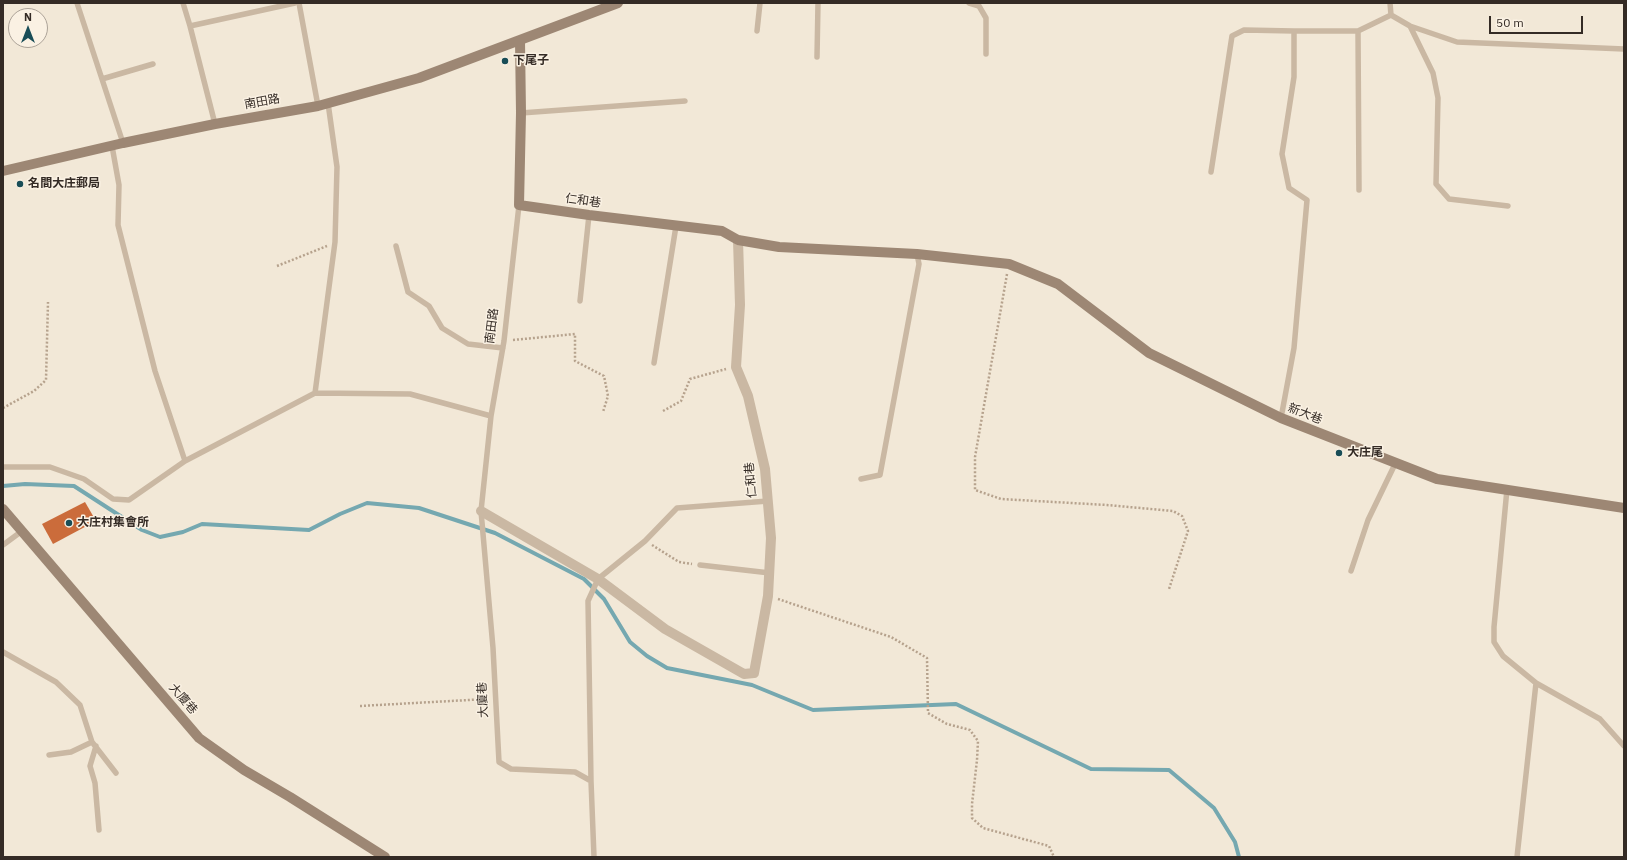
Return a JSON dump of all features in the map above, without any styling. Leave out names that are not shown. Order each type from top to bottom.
[{"type":"street","name":"南田路","points":[[3,171],[123,143],[215,124],[318,106],[419,78],[618,3]]},
{"type":"street","name":"南田路","points":[[519,205],[521,113],[520,41]]},
{"type":"street","name":"仁和巷","points":[[519,205],[722,231],[738,240],[779,247],[917,254],[1009,264]]},
{"type":"street","name":"仁和巷","points":[[738,240],[740,305],[736,367],[748,396],[764,462],[768,501]]},
{"type":"street","name":"新大巷","points":[[1009,264],[1058,284],[1149,353],[1280,418],[1437,479],[1624,508]]},
{"type":"street","points":[[481,511],[596,581],[665,629],[744,674],[754,673],[768,596],[771,538],[768,501]]},
{"type":"street","name":"大廈巷","points":[[3,509],[199,738],[244,770],[385,857]]},
{"type":"lane","points":[[77,3],[123,143]]},
{"type":"lane","points":[[183,3],[215,124]]},
{"type":"lane","points":[[190,26],[295,3]]},
{"type":"lane","points":[[298,3],[318,106]]},
{"type":"lane","points":[[757,31],[760,3]]},
{"type":"lane","points":[[818,3],[818,57]]},
{"type":"lane","points":[[969,3],[979,6],[986,18],[986,54]]},
{"type":"lane","points":[[1390,3],[1391,15]]},
{"type":"lane","points":[[1391,15],[1410,26],[1457,42],[1624,49]]},
{"type":"lane","points":[[1212,172],[1232,36],[1244,30],[1358,31],[1391,15]]},
{"type":"lane","points":[[1410,26],[1433,73],[1438,98],[1436,184],[1449,199],[1508,206]]},
{"type":"lane","points":[[1280,418],[1294,348],[1308,200],[1289,188],[1282,154],[1294,76],[1294,31]]},
{"type":"lane","points":[[1358,31],[1359,190]]},
{"type":"lane","points":[[102,79],[153,64]]},
{"type":"lane","points":[[521,113],[685,101]]},
{"type":"lane","points":[[315,393],[335,242],[337,167],[328,103]]},
{"type":"lane","points":[[112,146],[119,185],[118,225],[155,371],[185,461]]},
{"type":"lane","name":"南田路","points":[[483,541],[481,511],[491,416],[504,341],[519,205]]},
{"type":"lane","points":[[580,301],[589,215]]},
{"type":"lane","points":[[654,363],[676,226]]},
{"type":"lane","points":[[396,246],[408,292],[429,306],[442,328],[468,344],[503,348]]},
{"type":"lane","points":[[861,479],[880,475],[919,264],[917,254]]},
{"type":"lane","points":[[3,467],[50,467],[84,479],[113,498],[129,500],[185,461],[315,393],[410,394],[491,416]]},
{"type":"lane","points":[[1352,571],[1368,520],[1396,462]]},
{"type":"lane","points":[[1507,489],[1494,627],[1494,642],[1503,656],[1536,683],[1600,719],[1624,746]]},
{"type":"lane","name":"仁和巷","points":[[591,781],[588,601],[596,581],[645,541],[677,508],[768,501]]},
{"type":"lane","points":[[3,546],[22,531]]},
{"type":"lane","name":"大廈巷","points":[[483,541],[493,648],[499,762],[511,769],[575,772],[591,781]]},
{"type":"lane","points":[[700,565],[770,573]]},
{"type":"lane","points":[[3,652],[56,682],[80,705],[94,744],[116,773]]},
{"type":"lane","points":[[1517,857],[1536,683]]},
{"type":"lane","points":[[49,755],[71,752],[94,744]]},
{"type":"lane","points":[[94,744],[90,766],[95,784],[99,830]]},
{"type":"lane","points":[[591,781],[594,857]]},
{"type":"path","points":[[277,266],[335,242]]},
{"type":"path","points":[[1009,264],[975,456],[975,490],[1001,498],[1173,511],[1182,516],[1188,531],[1169,589]]},
{"type":"path","points":[[3,408],[34,391],[46,380],[48,302]]},
{"type":"path","points":[[504,341],[575,334],[575,361],[604,376],[608,396],[603,412]]},
{"type":"path","points":[[663,411],[680,401],[690,378],[736,367]]},
{"type":"path","points":[[645,541],[679,562],[700,565]]},
{"type":"path","points":[[768,596],[891,637],[927,658],[928,712],[947,724],[970,730],[978,741],[972,818],[983,828],[1048,846],[1054,857]]},
{"type":"path","points":[[360,706],[496,699]]},
{"type":"building","name":"大庄村集會所","points":[[85,502],[96,521],[53,544],[42,524]]},
{"type":"waterway","points":[[3,486],[25,484],[74,486],[142,530],[160,537],[183,532],[202,524],[309,530],[340,514],[367,503],[419,508],[495,533],[584,579],[604,599],[630,642],[647,656],[667,668],[752,685],[813,710],[956,704],[1091,769],[1169,770],[1214,808],[1235,842],[1239,857]]},
{"type":"place","name":"下尾子","points":[[505,61]]},
{"type":"place","name":"名間大庄郵局","points":[[20,184]]},
{"type":"place","name":"大庄尾","points":[[1339,453]]},
{"type":"place","name":"大庄村集會所","points":[[69,523]]}]
